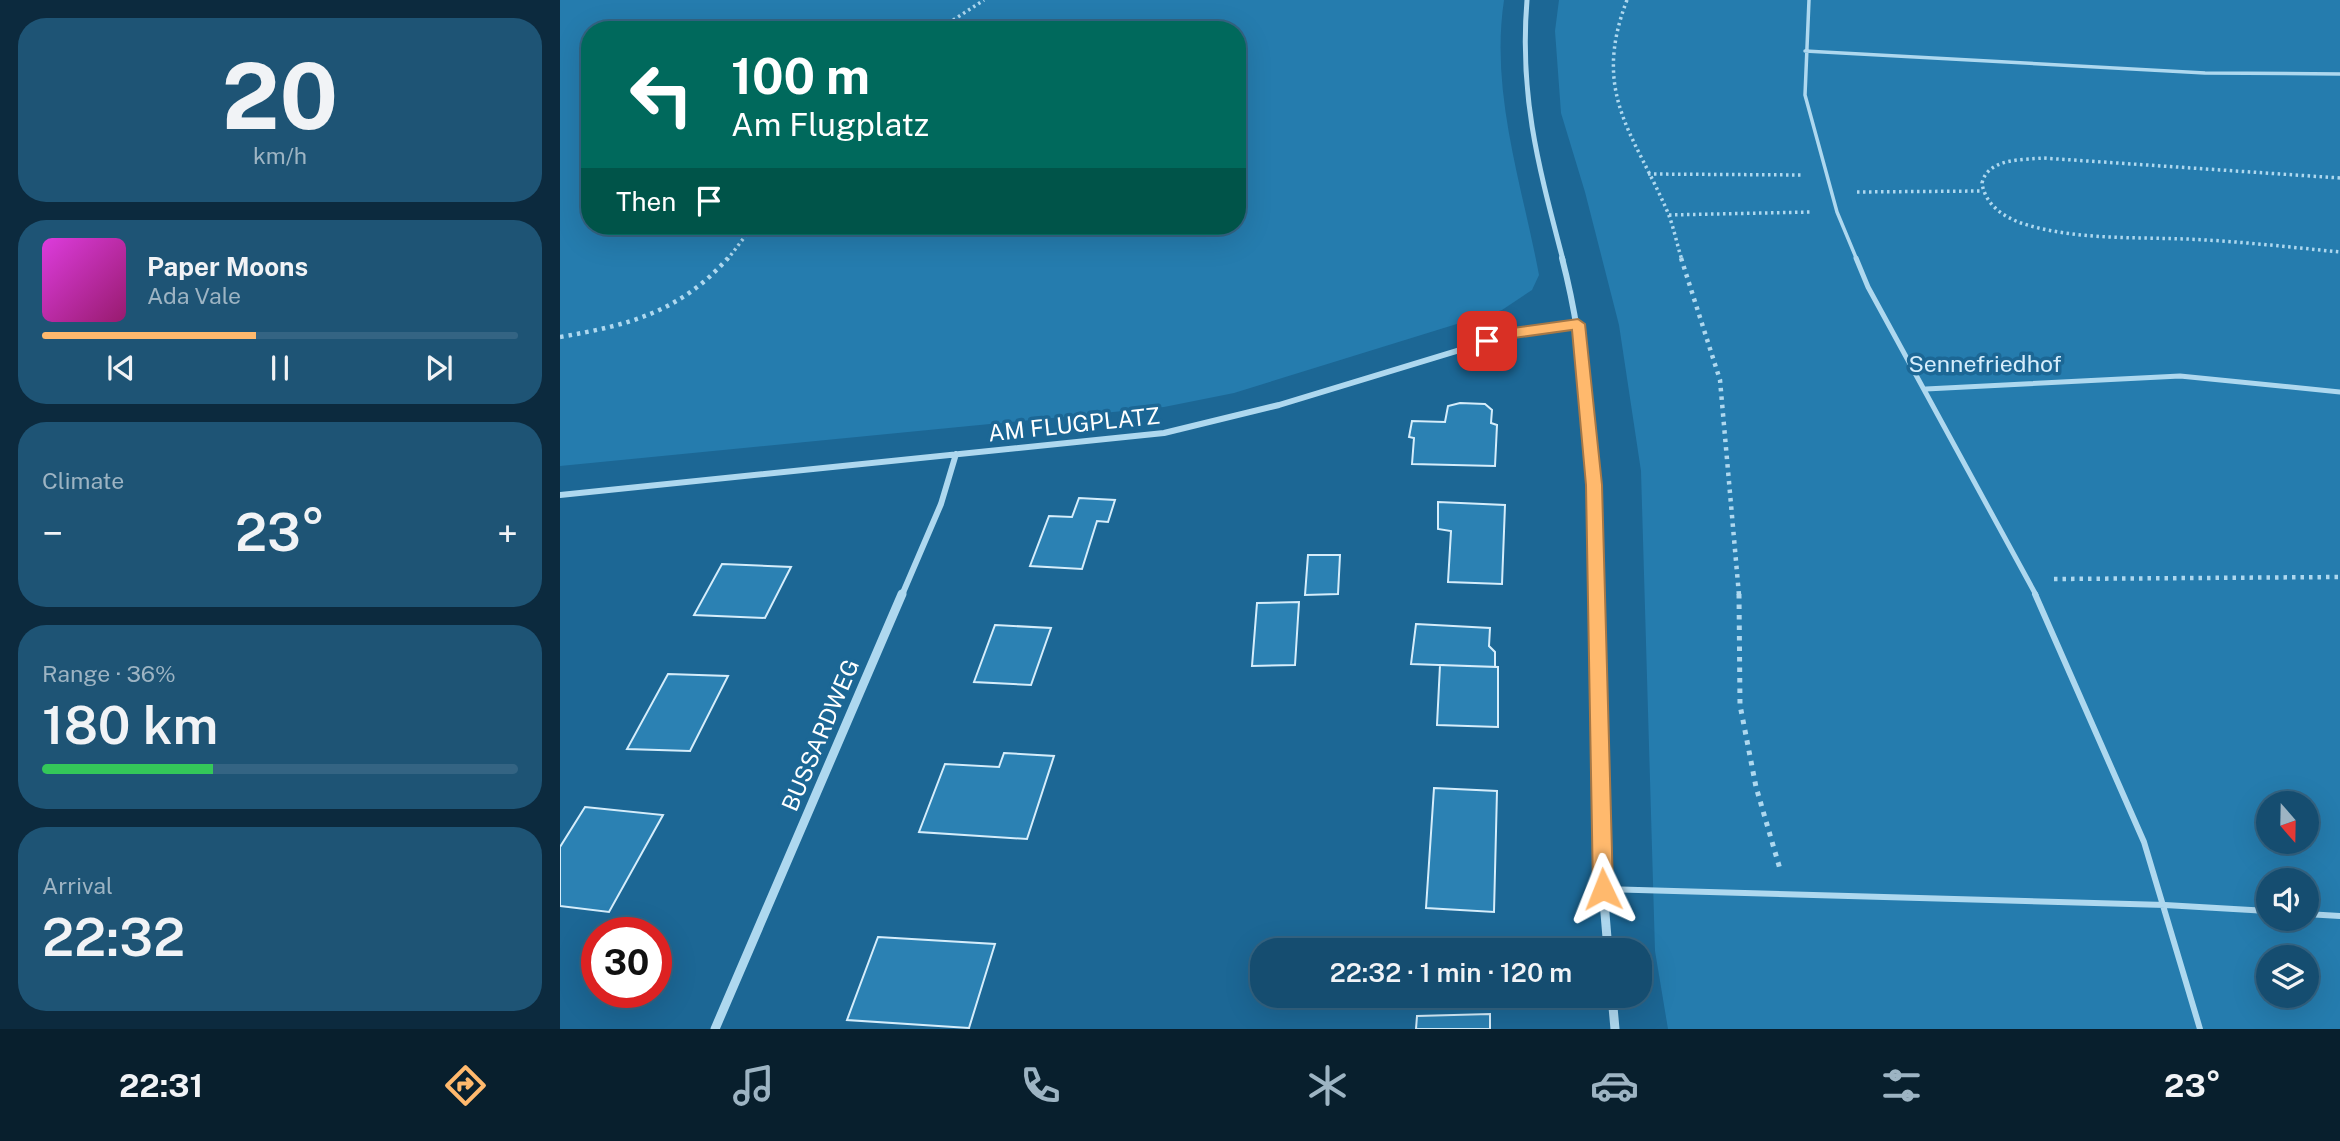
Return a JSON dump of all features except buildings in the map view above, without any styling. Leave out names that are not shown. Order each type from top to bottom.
[{"type":"street","points":[[1527,0],[1523,47],[1529,117],[1578,324],[1594,485],[1603,889],[1607,938]]},
{"type":"street","name":"AM FLUGPLATZ","points":[[560,495],[1164,433],[1226,421],[1513,333],[1578,324]]},
{"type":"street","name":"BUSSARDWEG","points":[[715,1029],[941,503],[956,454]]},
{"type":"street","points":[[1613,1008],[1615,1029]]},
{"type":"lane","points":[[1810,0],[1805,51],[1805,95],[1837,212],[1868,287],[2029,579],[2144,842],[2200,1029]]},
{"type":"lane","points":[[1805,51],[2205,73],[2340,74]]},
{"type":"lane","points":[[1926,388],[2180,376],[2340,392]]},
{"type":"lane","points":[[1603,889],[2165,905],[2256,910]]},
{"type":"lane","points":[[2319,915],[2340,916]]},
{"type":"path","points":[[952,21],[984,0]]},
{"type":"path","points":[[1627,0],[1619,21],[1614,53],[1614,87],[1625,127],[1669,215],[1701,327],[1720,380],[1739,575],[1740,705],[1756,788],[1787,893]]},
{"type":"path","points":[[2340,178],[2240,174],[2064,159],[2006,162],[1986,172],[1981,181],[1982,191],[1989,203],[2002,214],[2041,230],[2208,240],[2340,252]]},
{"type":"path","points":[[1647,174],[1826,176]]},
{"type":"path","points":[[1831,193],[1982,191]]},
{"type":"path","points":[[1669,215],[1837,212]]},
{"type":"path","points":[[560,337],[650,316],[690,292],[733,256],[747,235]]},
{"type":"path","points":[[2029,579],[2340,577]]},
{"type":"green space","points":[[560,0],[1504,0],[1501,69],[1504,104],[1539,275],[1532,290],[1502,310],[1234,393],[1164,407],[560,466]]},
{"type":"green space","name":"Sennefriedhof","points":[[1559,0],[2340,0],[2340,1029],[1668,1029],[1655,951],[1641,471],[1619,325],[1585,192],[1561,113],[1555,31]]},
{"type":"route","points":[[1487,341],[1545,327],[1578,324],[1588,401],[1594,485],[1603,889]]}]
